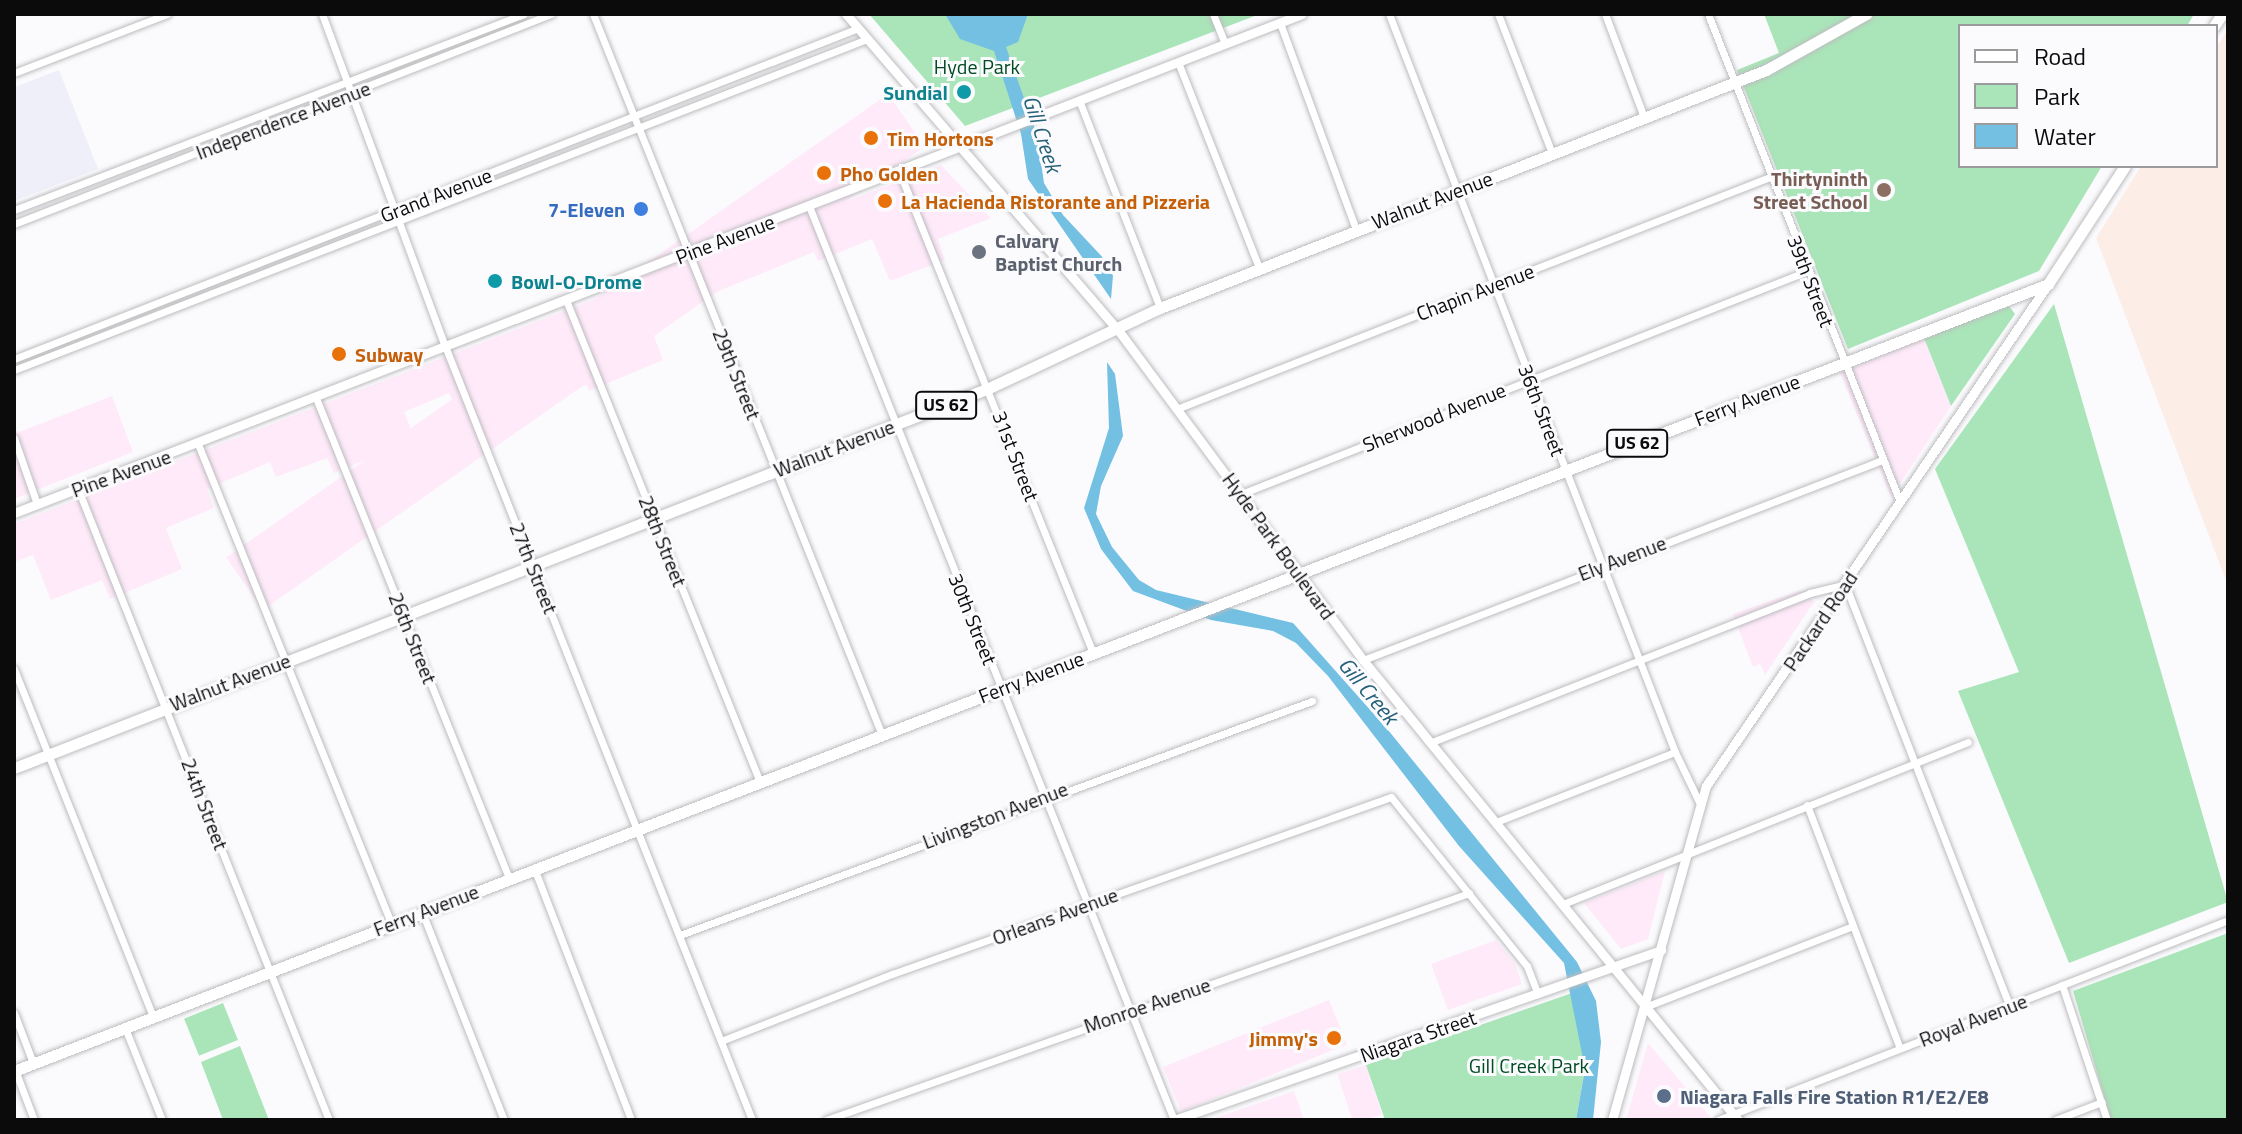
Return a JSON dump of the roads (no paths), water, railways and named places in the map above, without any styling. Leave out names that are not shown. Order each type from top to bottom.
[{"type":"main road","name":"Hyde Park Boulevard","points":[[846,14],[956,148],[1118,330],[1179,408],[1298,577],[1363,660],[1735,1117]]},
{"type":"main road","name":"Pine Avenue","points":[[14,513],[1302,14]]},
{"type":"main road","name":"Walnut Avenue","points":[[14,768],[989,388],[1160,308],[1734,83],[1803,53],[1866,14]]},
{"type":"main road","name":"Packard Road","points":[[1612,1120],[1706,786],[2124,168]]},
{"type":"main road","name":"Ferry Avenue","points":[[14,1070],[1188,616],[1298,577],[1565,470],[2048,284]]},
{"type":"main road","name":"Niagara Street","points":[[1174,1120],[1661,950]]},
{"type":"street","points":[[14,73],[167,14]]},
{"type":"street","name":"27th Street","points":[[322,14],[445,346],[639,828],[752,1120]]},
{"type":"street","name":"Independence Avenue","points":[[14,210],[524,14]]},
{"type":"street","name":"Independence Avenue","points":[[14,224],[551,14]]},
{"type":"street","name":"29th Street","points":[[593,14],[882,735]]},
{"type":"street","points":[[1213,14],[1225,44]]},
{"type":"street","name":"36th Street","points":[[1389,14],[1675,752],[1700,804]]},
{"type":"street","points":[[1498,14],[1552,153]]},
{"type":"street","points":[[1605,14],[1644,117]]},
{"type":"street","name":"39th Street","points":[[1708,14],[1900,502]]},
{"type":"street","points":[[1280,23],[1356,230]]},
{"type":"street","name":"Grand Avenue","points":[[14,359],[858,28]]},
{"type":"street","points":[[14,370],[867,39]]},
{"type":"street","points":[[1178,62],[1259,268]]},
{"type":"street","points":[[1079,100],[1160,308]]},
{"type":"street","name":"31st Street","points":[[899,171],[989,388],[1093,653]]},
{"type":"street","name":"Chapin Avenue","points":[[1179,408],[1770,177]]},
{"type":"street","name":"30th Street","points":[[809,206],[1174,1120]]},
{"type":"street","name":"Sherwood Avenue","points":[[1241,494],[1807,271]]},
{"type":"street","name":"28th Street","points":[[566,300],[760,782]]},
{"type":"street","name":"26th Street","points":[[316,398],[509,878]]},
{"type":"street","points":[[14,438],[37,504]]},
{"type":"street","points":[[198,444],[391,923]]},
{"type":"street","name":"Ely Avenue","points":[[1363,660],[1602,565],[1882,460]]},
{"type":"street","name":"24th Street","points":[[78,489],[329,1120]]},
{"type":"street","points":[[1432,742],[1810,593],[1845,584],[2009,1005]]},
{"type":"street","points":[[14,669],[153,1017]]},
{"type":"street","name":"Livingston Avenue","points":[[680,935],[1044,796],[1312,701]]},
{"type":"street","points":[[1563,904],[1968,742]]},
{"type":"street","points":[[1496,822],[1675,752]]},
{"type":"street","name":"Orleans Avenue","points":[[721,1041],[1088,904],[1391,797],[1469,893]]},
{"type":"street","points":[[1807,805],[1900,1048]]},
{"type":"street","points":[[534,868],[631,1120]]},
{"type":"street","points":[[1469,893],[1527,966],[1538,994]]},
{"type":"street","name":"Monroe Avenue","points":[[826,1120],[1469,893]]},
{"type":"street","points":[[422,912],[504,1120]]},
{"type":"street","name":"Royal Avenue","points":[[1718,1120],[1735,1117],[1900,1048],[2228,920]]},
{"type":"street","points":[[1645,1007],[1853,926]]},
{"type":"street","points":[[2062,985],[2107,1120]]},
{"type":"street","points":[[14,1013],[33,1063]]},
{"type":"street","points":[[125,1028],[162,1120]]},
{"type":"street","points":[[14,1070],[34,1120]]},
{"type":"street","points":[[2055,1120],[2102,1102]]},
{"type":"water","points":[[945,14],[1028,14],[1018,42],[1006,47],[1037,135],[1044,183],[1063,215],[1107,262],[1113,276],[1111,299],[1028,179],[1021,134],[994,51],[960,39]]},
{"type":"water","points":[[1107,362],[1115,374],[1123,436],[1101,486],[1096,514],[1112,547],[1139,580],[1156,590],[1293,623],[1388,730],[1577,962],[1596,1001],[1601,1042],[1593,1120],[1576,1120],[1585,1069],[1564,963],[1459,846],[1328,676],[1296,643],[1273,631],[1211,620],[1133,591],[1101,549],[1084,508],[1109,428]]},
{"type":"place","name":"Sundial","points":[[964,92]]},
{"type":"place","name":"Tim Hortons","points":[[871,138]]},
{"type":"place","name":"Pho Golden","points":[[824,173]]},
{"type":"place","name":"Thirtyninth Street School","points":[[1884,190]]},
{"type":"place","name":"La Hacienda Ristorante and Pizzeria","points":[[885,201]]},
{"type":"place","name":"7-Eleven","points":[[641,209]]},
{"type":"place","name":"Calvary Baptist Church","points":[[979,252]]},
{"type":"place","name":"Bowl-O-Drome","points":[[495,281]]},
{"type":"place","name":"Subway","points":[[339,354]]},
{"type":"place","name":"Jimmy's","points":[[1334,1038]]},
{"type":"place","name":"Niagara Falls Fire Station R1/E2/E8","points":[[1664,1096]]},
{"type":"park label","name":"Hyde Park","points":[[977,66]]},
{"type":"park label","name":"Gill Creek Park","points":[[1529,1065]]},
{"type":"water label","name":"Gill Creek","points":[[1042,134]]},
{"type":"water label","name":"Gill Creek","points":[[1368,691]]}]
